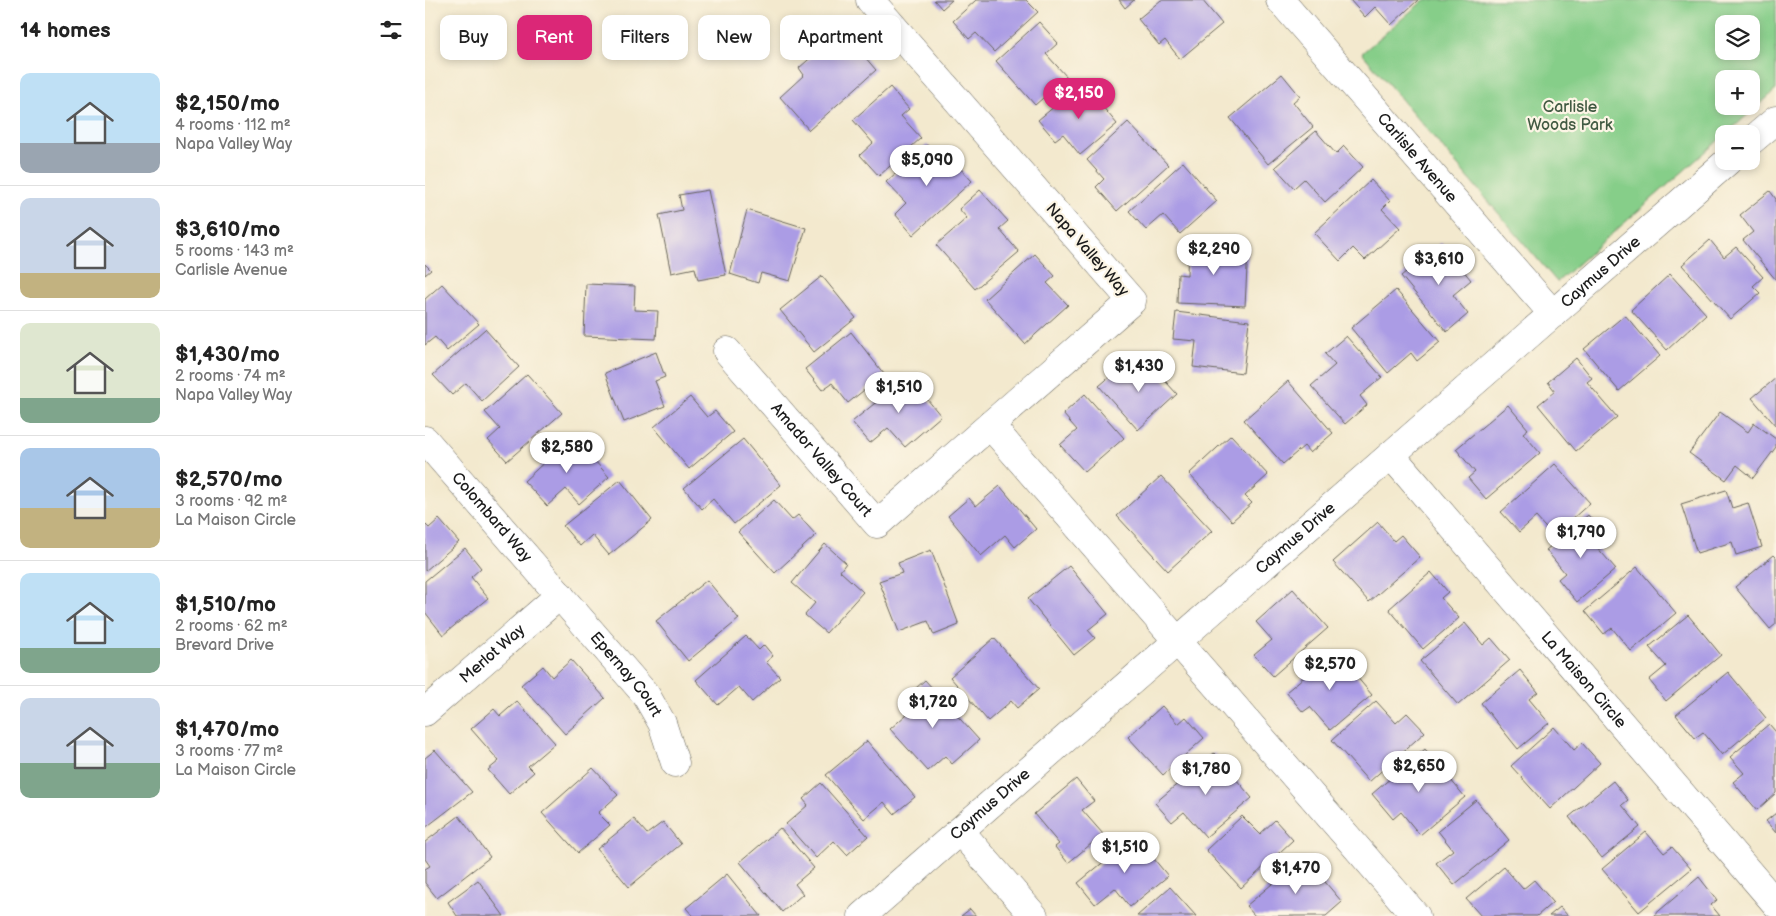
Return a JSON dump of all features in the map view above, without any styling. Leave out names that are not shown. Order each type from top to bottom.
[{"type":"street","name":"Napa Valley Way","points":[[869,0],[1132,301],[990,425]]},
{"type":"street","name":"Carlisle Avenue","points":[[1280,0],[1553,314]]},
{"type":"street","points":[[1760,133],[1776,120]]},
{"type":"street","name":"Caymus Drive","points":[[862,916],[1718,170]]},
{"type":"street","name":"Amador Valley Court","points":[[727,350],[877,524],[990,425]]},
{"type":"street","points":[[990,425],[1416,916]]},
{"type":"street","name":"Colombard Way","points":[[425,440],[560,595]]},
{"type":"street","name":"La Maison Circle","points":[[1391,456],[1776,904]]},
{"type":"street","name":"Merlot Way","points":[[425,712],[560,595]]},
{"type":"street","name":"Epernay Court","points":[[560,595],[645,695],[662,723],[675,763]]},
{"type":"street","points":[[960,831],[1033,916]]},
{"type":"green space","name":"Carlisle Woods Park","points":[[1424,0],[1776,0],[1776,90],[1760,104],[1760,70],[1715,70],[1715,115],[1747,115],[1736,125],[1715,125],[1715,143],[1557,282],[1362,53]]},
{"type":"building","points":[[934,0],[952,0],[942,9]]},
{"type":"building","points":[[976,0],[1026,0],[1038,12],[994,52],[976,33],[969,39],[953,21]]},
{"type":"building","points":[[1119,0],[1134,0],[1125,8]]},
{"type":"building","points":[[1161,0],[1202,0],[1222,24],[1180,59],[1165,40],[1159,45],[1138,19]]},
{"type":"building","points":[[1350,0],[1418,0],[1391,25],[1375,7],[1365,17]]},
{"type":"building","points":[[1039,22],[1058,43],[1046,54],[1067,77],[1035,105],[996,61]]},
{"type":"building","points":[[808,60],[867,60],[876,70],[809,130],[780,97],[804,75],[799,68]]},
{"type":"building","points":[[1282,74],[1300,96],[1293,102],[1313,127],[1268,164],[1230,118]]},
{"type":"building","points":[[1083,83],[1117,124],[1080,155],[1063,134],[1055,140],[1038,120]]},
{"type":"building","points":[[890,87],[909,109],[901,116],[921,138],[879,176],[860,155],[873,143],[853,120]]},
{"type":"building","points":[[1128,122],[1168,165],[1117,211],[1096,187],[1104,179],[1087,160]]},
{"type":"building","points":[[1316,131],[1336,154],[1344,146],[1363,167],[1325,202],[1304,179],[1294,188],[1275,167]]},
{"type":"building","points":[[927,145],[941,159],[947,154],[972,181],[913,235],[895,214],[906,203],[886,182]]},
{"type":"building","points":[[1183,162],[1217,201],[1180,234],[1163,215],[1146,230],[1129,211]]},
{"type":"building","points":[[1371,180],[1390,201],[1382,209],[1400,228],[1365,260],[1353,248],[1340,261],[1314,233]]},
{"type":"building","points":[[708,190],[726,275],[698,280],[695,268],[671,273],[659,215],[682,210],[679,195]]},
{"type":"building","points":[[980,190],[1008,221],[999,229],[1019,252],[975,289],[936,245],[967,218],[959,209]]},
{"type":"building","points":[[1770,191],[1776,199],[1776,280],[1743,240],[1753,232],[1740,215]]},
{"type":"building","points":[[747,210],[806,228],[790,281],[761,273],[758,283],[730,274]]},
{"type":"building","points":[[1710,240],[1724,257],[1736,247],[1763,277],[1753,286],[1760,293],[1730,319],[1682,265]]},
{"type":"building","points":[[1441,243],[1471,280],[1453,295],[1468,314],[1447,332],[1401,276]]},
{"type":"building","points":[[1188,245],[1248,248],[1245,306],[1177,303],[1178,274],[1187,275]]},
{"type":"building","points":[[1035,254],[1055,276],[1047,283],[1068,305],[1025,344],[985,299]]},
{"type":"building","points":[[425,264],[431,270],[425,275]]},
{"type":"building","points":[[1670,274],[1706,314],[1667,350],[1631,310]]},
{"type":"building","points":[[822,276],[856,318],[814,352],[780,310]]},
{"type":"building","points":[[442,284],[479,324],[447,351],[435,337],[425,345],[425,299]]},
{"type":"building","points":[[586,284],[635,286],[634,310],[658,311],[656,339],[584,336]]},
{"type":"building","points":[[1396,290],[1440,342],[1417,361],[1411,353],[1388,373],[1351,328]]},
{"type":"building","points":[[1176,312],[1249,321],[1243,373],[1193,367],[1196,341],[1173,339]]},
{"type":"building","points":[[1625,315],[1660,356],[1619,391],[1584,349]]},
{"type":"building","points":[[485,329],[519,367],[482,401],[466,383],[452,395],[433,375]]},
{"type":"building","points":[[851,332],[884,374],[848,403],[832,383],[822,390],[805,369]]},
{"type":"building","points":[[1346,336],[1382,377],[1360,396],[1367,405],[1345,424],[1311,386],[1335,365],[1325,354]]},
{"type":"building","points":[[656,352],[665,377],[655,381],[665,406],[624,422],[605,373]]},
{"type":"building","points":[[1576,358],[1592,378],[1587,382],[1617,417],[1576,451],[1538,405],[1555,391],[1548,382]]},
{"type":"building","points":[[1146,360],[1177,394],[1138,430],[1099,386],[1119,369],[1126,377]]},
{"type":"building","points":[[527,374],[562,413],[507,461],[488,440],[500,429],[485,412]]},
{"type":"building","points":[[908,376],[941,416],[905,447],[888,428],[870,443],[852,422]]},
{"type":"building","points":[[1776,378],[1776,426],[1752,398]]},
{"type":"building","points":[[1288,381],[1333,433],[1310,453],[1304,446],[1283,464],[1244,420]]},
{"type":"building","points":[[1085,394],[1124,438],[1085,472],[1060,445],[1077,430],[1063,414]]},
{"type":"building","points":[[690,397],[707,417],[715,411],[733,432],[689,469],[654,427]]},
{"type":"building","points":[[1508,405],[1528,429],[1523,433],[1540,453],[1486,499],[1468,478],[1475,472],[1456,449]]},
{"type":"building","points":[[1720,412],[1748,432],[1754,423],[1776,439],[1776,447],[1753,478],[1737,465],[1726,480],[1689,453]]},
{"type":"building","points":[[1231,435],[1268,475],[1245,496],[1252,503],[1232,521],[1189,474]]},
{"type":"building","points":[[573,436],[609,477],[579,504],[566,489],[547,506],[524,481]]},
{"type":"building","points":[[743,439],[781,485],[734,524],[713,499],[702,509],[684,488]]},
{"type":"building","points":[[1555,464],[1590,503],[1553,536],[1536,517],[1519,532],[1501,512]]},
{"type":"building","points":[[1161,476],[1212,531],[1168,571],[1117,516]]},
{"type":"building","points":[[620,480],[652,520],[609,555],[592,535],[580,546],[563,526]]},
{"type":"building","points":[[1000,486],[1036,529],[1015,547],[1005,535],[981,556],[948,516],[969,498],[976,506]]},
{"type":"building","points":[[1726,490],[1732,508],[1748,503],[1762,547],[1736,555],[1732,542],[1697,553],[1681,504]]},
{"type":"building","points":[[774,500],[792,520],[798,515],[816,535],[775,573],[738,532]]},
{"type":"building","points":[[1588,515],[1606,536],[1595,545],[1616,569],[1577,602],[1558,579],[1565,573],[1546,550]]},
{"type":"building","points":[[439,519],[459,542],[425,571],[425,524],[429,528]]},
{"type":"building","points":[[1378,522],[1394,541],[1401,535],[1420,557],[1369,602],[1333,562]]},
{"type":"building","points":[[825,544],[846,563],[840,571],[863,592],[826,633],[805,615],[815,603],[792,583]]},
{"type":"building","points":[[465,548],[481,568],[471,577],[488,598],[443,635],[425,612],[425,581]]},
{"type":"building","points":[[931,550],[959,625],[934,635],[928,621],[899,632],[879,581],[902,573],[898,563]]},
{"type":"building","points":[[1774,555],[1776,557],[1776,624],[1770,629],[1735,587]]},
{"type":"building","points":[[1069,566],[1108,614],[1088,630],[1095,638],[1074,655],[1028,599]]},
{"type":"building","points":[[1637,567],[1676,613],[1631,651],[1612,628],[1604,634],[1585,611]]},
{"type":"building","points":[[1431,572],[1448,592],[1441,598],[1459,618],[1423,649],[1389,609]]},
{"type":"building","points":[[707,580],[739,619],[688,661],[656,621]]},
{"type":"building","points":[[1293,589],[1328,628],[1273,676],[1254,655],[1272,640],[1256,622]]},
{"type":"building","points":[[1688,615],[1721,655],[1666,701],[1649,680],[1666,666],[1649,647]]},
{"type":"building","points":[[1465,623],[1483,645],[1491,638],[1510,660],[1458,705],[1420,661]]},
{"type":"building","points":[[746,636],[759,650],[764,645],[773,656],[766,662],[780,677],[752,702],[739,687],[718,705],[696,680]]},
{"type":"building","points":[[994,638],[1039,689],[1017,708],[1011,701],[988,721],[950,677]]},
{"type":"building","points":[[1335,651],[1372,695],[1330,730],[1310,707],[1303,712],[1286,692]]},
{"type":"building","points":[[571,660],[605,698],[565,734],[521,685],[543,666],[552,677]]},
{"type":"building","points":[[1520,670],[1538,692],[1529,699],[1549,723],[1518,749],[1481,703]]},
{"type":"building","points":[[1728,672],[1766,718],[1722,755],[1703,732],[1695,738],[1676,715]]},
{"type":"building","points":[[925,680],[979,740],[952,764],[945,756],[928,771],[890,729],[915,707],[906,697]]},
{"type":"building","points":[[517,701],[555,743],[528,766],[534,772],[509,794],[488,770],[499,761],[471,729],[494,709],[500,716]]},
{"type":"building","points":[[1376,701],[1396,723],[1407,713],[1425,732],[1369,782],[1332,740]]},
{"type":"building","points":[[1162,706],[1178,724],[1186,717],[1204,738],[1163,775],[1128,737]]},
{"type":"building","points":[[1769,724],[1776,732],[1776,793],[1757,810],[1733,782],[1744,773],[1730,757]]},
{"type":"building","points":[[1554,727],[1574,750],[1582,743],[1600,763],[1550,809],[1511,766]]},
{"type":"building","points":[[867,741],[915,797],[894,814],[884,802],[864,819],[826,775]]},
{"type":"building","points":[[1425,749],[1465,797],[1420,835],[1401,812],[1393,819],[1372,794]]},
{"type":"building","points":[[435,750],[472,792],[425,828],[425,758]]},
{"type":"building","points":[[1214,753],[1252,798],[1206,837],[1184,812],[1172,822],[1155,803]]},
{"type":"building","points":[[593,768],[618,795],[598,813],[610,825],[578,853],[542,813]]},
{"type":"building","points":[[1076,779],[1094,801],[1082,810],[1103,834],[1068,863],[1055,847],[1059,844],[1034,814]]},
{"type":"building","points":[[1613,781],[1628,800],[1622,805],[1640,827],[1602,858],[1569,817]]},
{"type":"building","points":[[821,783],[868,836],[847,855],[834,841],[816,858],[786,824],[808,805],[803,799]]},
{"type":"building","points":[[1476,800],[1509,840],[1454,885],[1436,863],[1453,850],[1438,831]]},
{"type":"building","points":[[1776,813],[1776,833],[1766,821]]},
{"type":"building","points":[[459,816],[490,857],[437,898],[425,883],[425,869],[430,866],[425,859],[425,842]]},
{"type":"building","points":[[1242,816],[1260,834],[1275,820],[1293,840],[1241,888],[1206,850]]},
{"type":"building","points":[[634,819],[647,834],[663,822],[681,844],[629,887],[597,849]]},
{"type":"building","points":[[780,828],[814,868],[795,884],[803,894],[782,912],[740,862]]},
{"type":"building","points":[[1646,832],[1664,853],[1672,847],[1691,869],[1639,912],[1602,869]]},
{"type":"building","points":[[1135,836],[1168,876],[1130,907],[1115,888],[1095,904],[1078,883]]},
{"type":"building","points":[[1304,857],[1342,902],[1326,916],[1255,916],[1246,906]]},
{"type":"building","points":[[1504,867],[1523,889],[1534,880],[1553,902],[1537,916],[1481,916],[1466,899]]},
{"type":"building","points":[[727,874],[761,916],[693,916],[686,908]]},
{"type":"building","points":[[1699,877],[1717,900],[1711,905],[1720,916],[1653,916]]},
{"type":"building","points":[[478,880],[504,916],[457,916],[448,902]]},
{"type":"building","points":[[1170,887],[1196,916],[1137,916]]},
{"type":"building","points":[[1560,907],[1568,916],[1549,916]]},
{"type":"building","points":[[970,909],[976,916],[961,916]]}]
